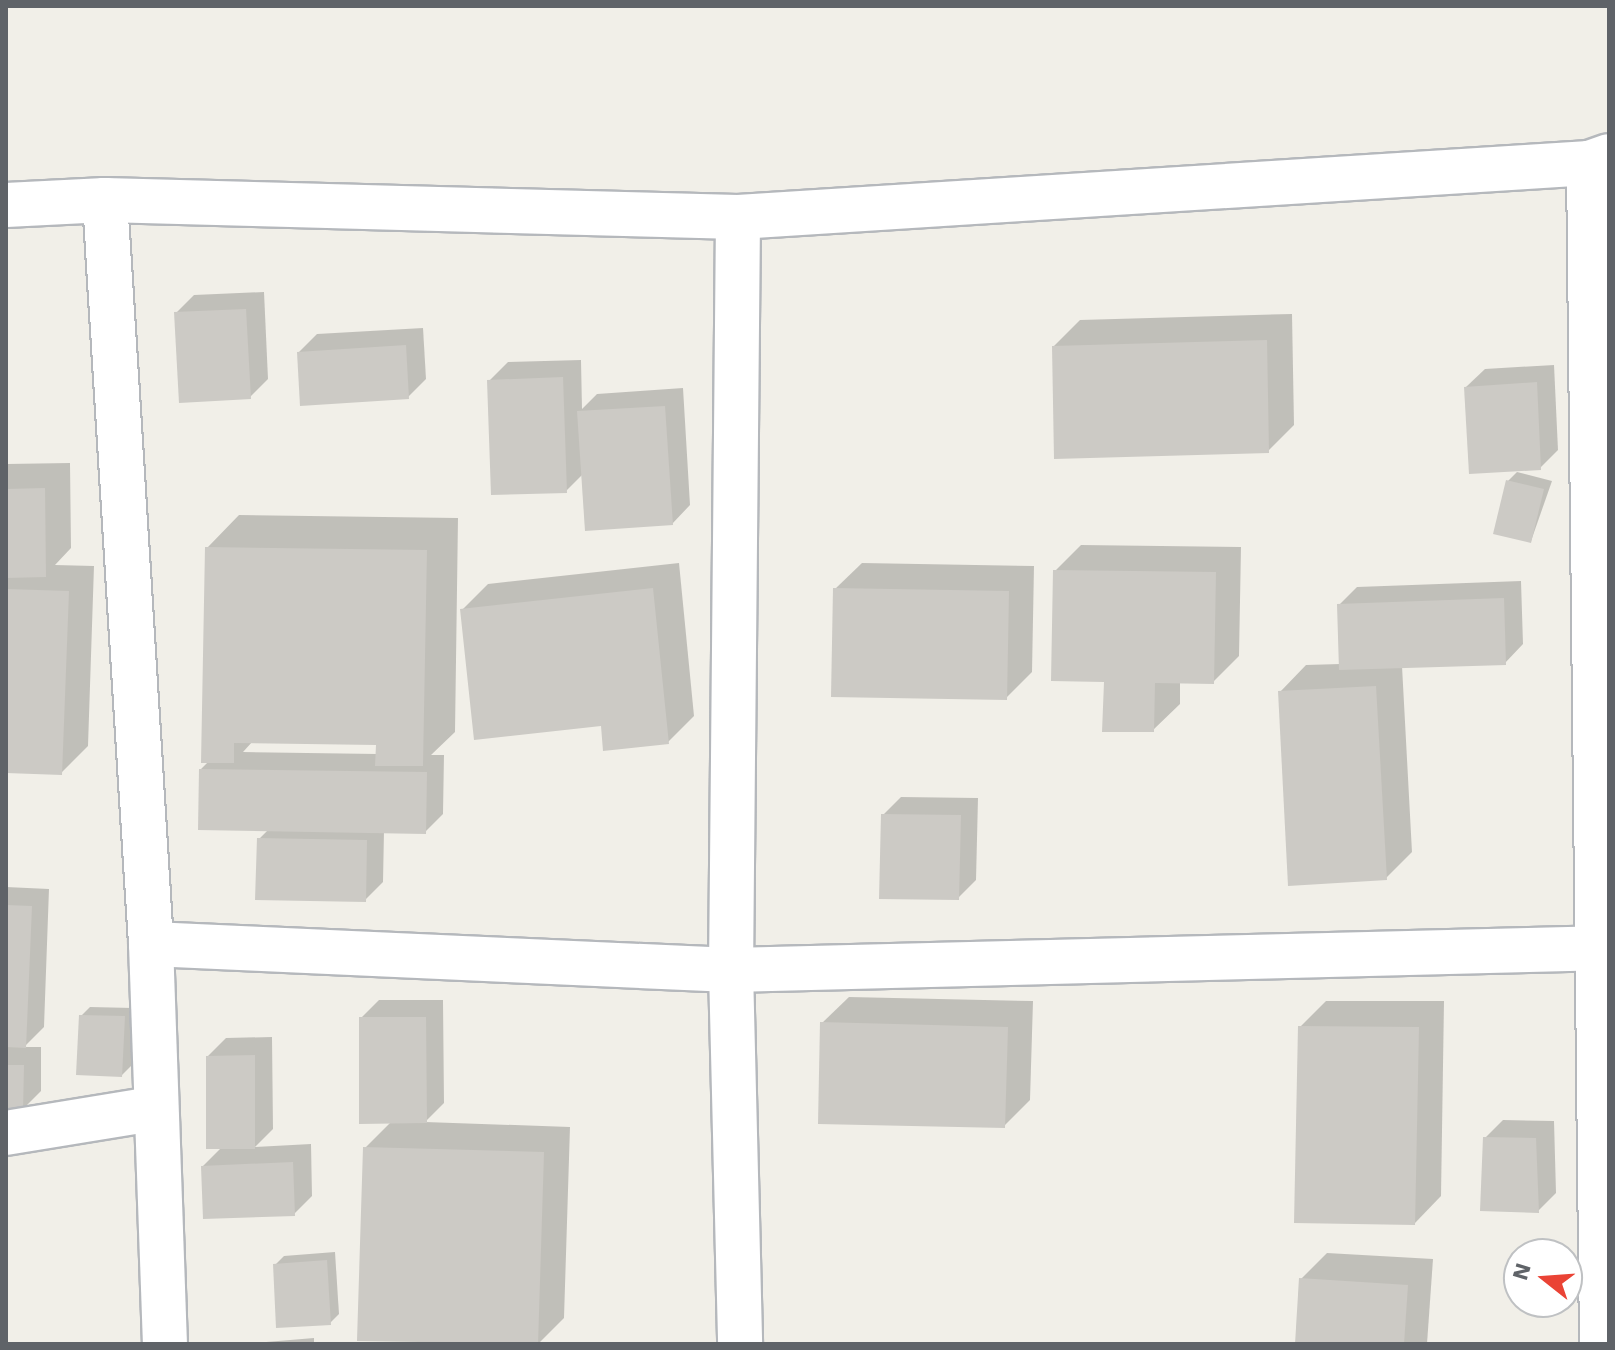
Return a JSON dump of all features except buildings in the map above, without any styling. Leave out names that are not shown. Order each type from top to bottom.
[{"type":"street","points":[[6,205],[105,200],[738,217],[1599,160],[1606,948],[1602,1344]]},
{"type":"street","points":[[105,200],[151,944],[152,1109],[165,1344]]},
{"type":"street","points":[[738,217],[731,970],[740,1344]]},
{"type":"street","points":[[151,944],[731,970],[1606,948]]},
{"type":"street","points":[[6,1133],[152,1109]]}]
